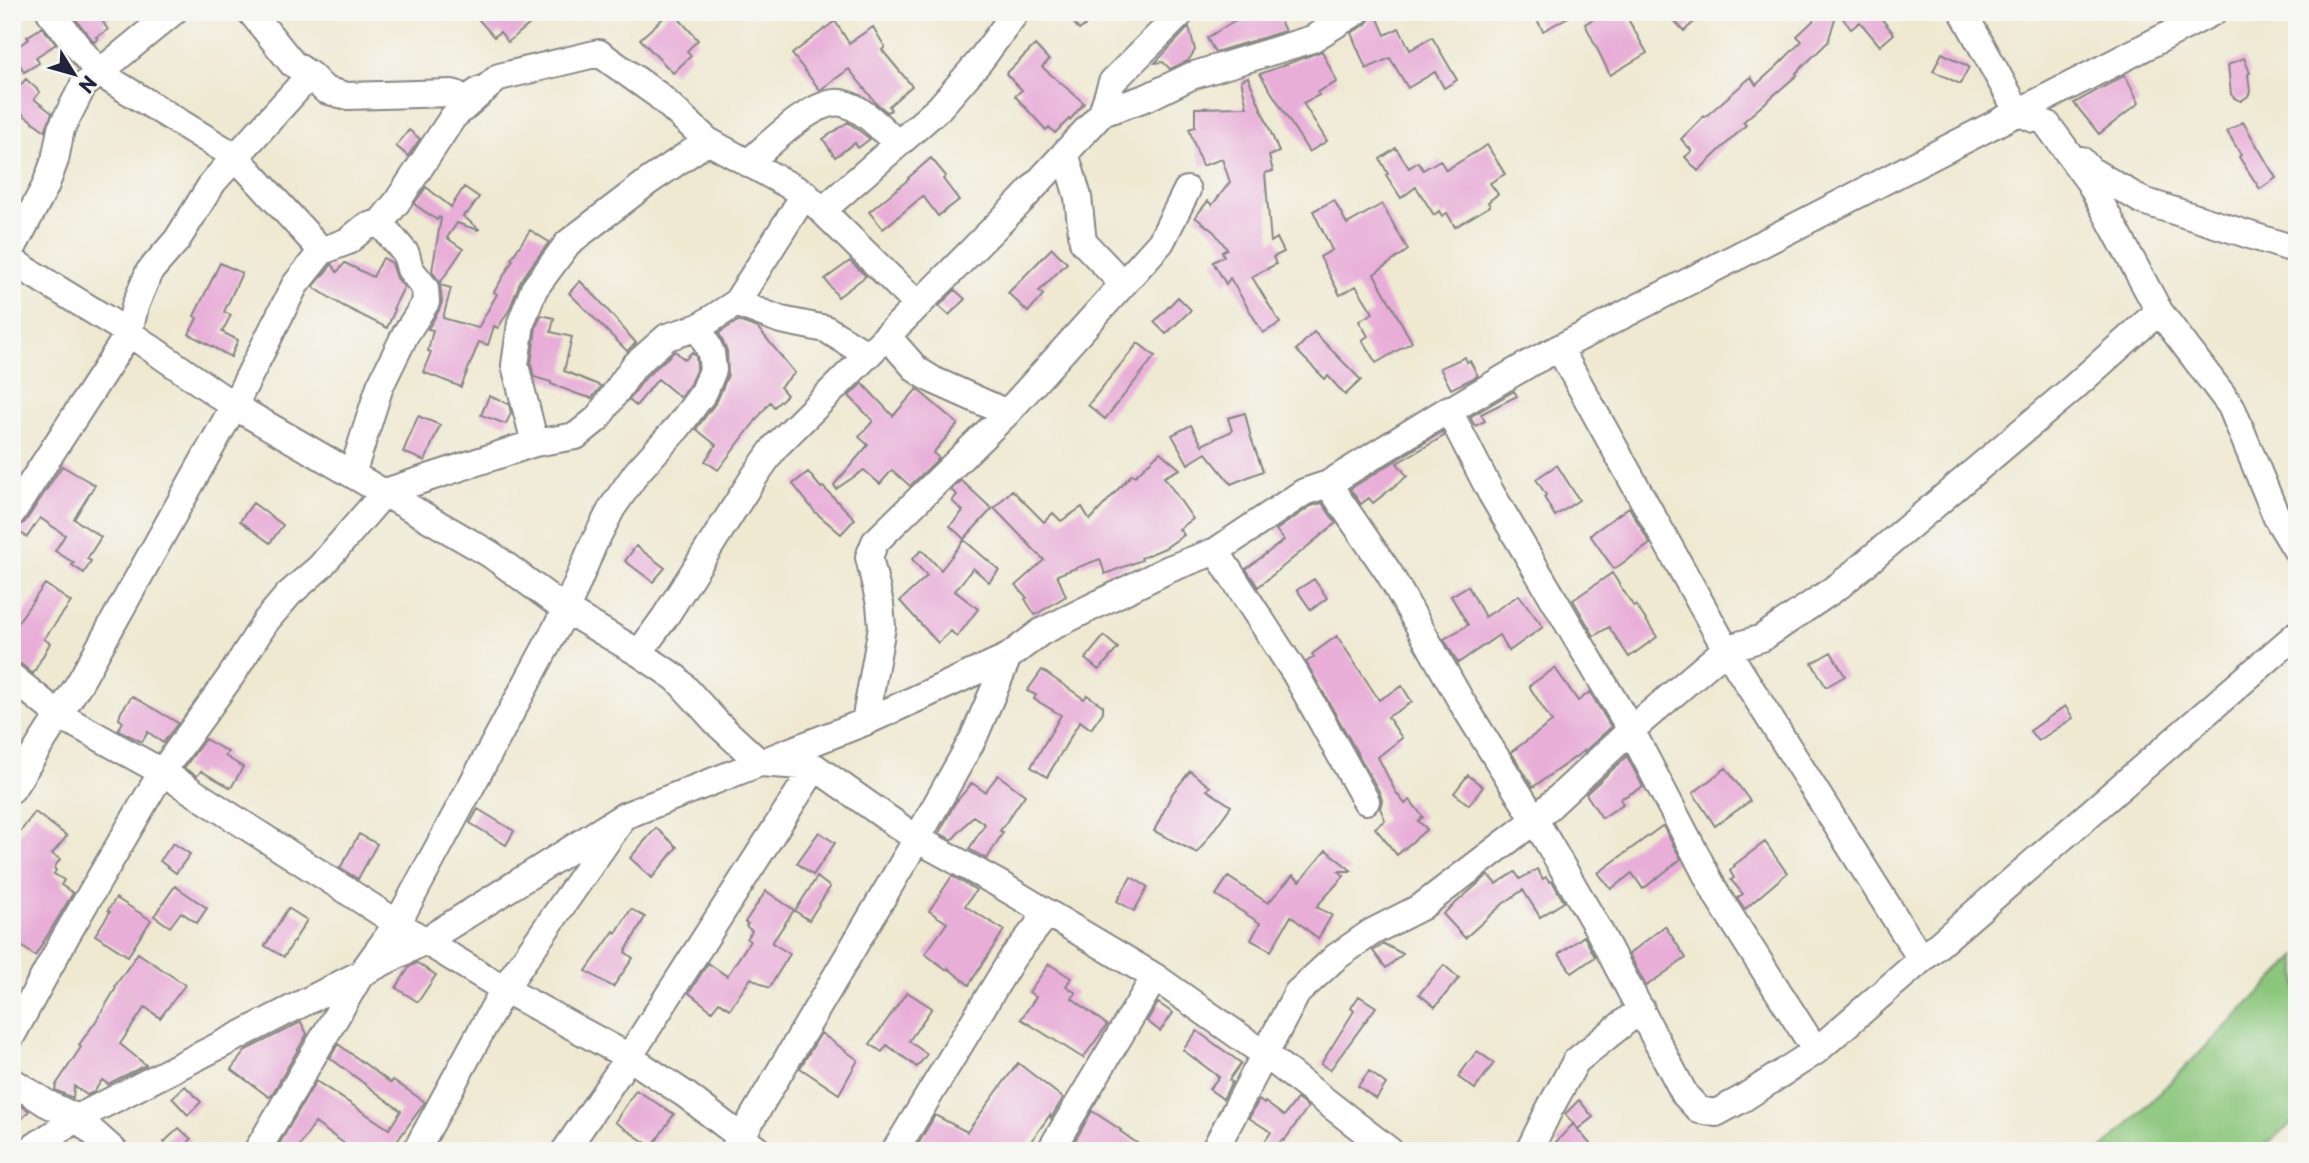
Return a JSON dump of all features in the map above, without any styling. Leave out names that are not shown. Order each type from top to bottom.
[{"type":"street","points":[[50,12],[99,73],[236,157],[322,251]]},
{"type":"street","points":[[12,249],[45,187],[55,160],[61,129],[83,86],[173,12]]},
{"type":"street","points":[[251,12],[292,64],[310,75],[325,90],[347,96],[452,93],[463,102],[499,77],[599,53],[658,95],[708,141],[814,202],[918,305]]},
{"type":"street","points":[[12,1035],[66,936],[162,772],[231,676],[266,621],[289,594],[320,567],[385,492],[535,443],[576,436],[597,419],[634,366],[667,337],[699,327],[736,303],[814,202],[898,144],[939,108],[979,62],[1016,12]]},
{"type":"street","points":[[639,653],[775,447],[888,337],[1065,153],[1102,113],[1112,82],[1182,12]]},
{"type":"street","points":[[1102,113],[1148,97],[1191,76],[1312,39],[1356,12]]},
{"type":"street","points":[[1963,12],[2018,112],[2047,124],[2090,170],[2143,201],[2297,250]]},
{"type":"street","points":[[28,1151],[77,1118],[425,941],[624,816],[865,722],[1008,657],[1041,632],[1169,569],[1216,551],[1304,492],[1328,484],[1449,409],[1559,348],[2213,12]]},
{"type":"street","points":[[12,513],[129,333],[135,306],[149,272],[177,240],[213,182],[310,75]]},
{"type":"street","points":[[12,789],[86,670],[234,406],[295,285],[322,251],[348,241],[365,227],[380,223],[453,117],[499,77]]},
{"type":"street","points":[[748,163],[799,120],[822,106],[832,104],[841,103],[872,119],[898,144]]},
{"type":"street","points":[[2047,124],[2090,183],[2159,311],[2231,405],[2277,518],[2297,551]]},
{"type":"street","points":[[535,443],[515,365],[522,323],[534,289],[568,243],[649,181],[708,141]]},
{"type":"street","points":[[1065,153],[1078,197],[1083,242],[1123,284]]},
{"type":"street","points":[[865,722],[882,627],[880,604],[869,557],[875,542],[1007,413],[1161,242],[1187,190]]},
{"type":"street","points":[[352,474],[380,386],[405,335],[426,302],[425,288],[410,270],[406,254],[380,223]]},
{"type":"street","points":[[12,261],[129,333],[234,406],[491,554],[566,610],[639,653],[676,678],[718,724],[760,763],[815,767],[917,839],[1155,977],[1266,1055],[1362,1142],[1390,1151]]},
{"type":"street","points":[[736,303],[781,320],[826,329],[868,355]]},
{"type":"street","points":[[1214,1151],[1297,993],[1336,957],[1372,932],[1421,907],[1535,820],[1631,730],[1726,649],[1762,638],[1840,585],[2159,311]]},
{"type":"street","points":[[257,1151],[361,975],[397,924],[566,610],[593,545],[612,508],[637,472],[678,426],[704,391],[713,370],[711,354],[699,327]]},
{"type":"street","points":[[888,337],[917,370],[933,380],[1007,413]]},
{"type":"street","points":[[1559,348],[1726,649],[1921,960]]},
{"type":"street","points":[[1449,411],[1491,493],[1631,730],[1718,897],[1816,1051]]},
{"type":"street","points":[[1328,484],[1389,573],[1461,701],[1535,820],[1641,1009],[1685,1095],[1699,1110],[1716,1113],[1816,1051],[2297,634]]},
{"type":"street","points":[[1216,551],[1295,673],[1366,801]]},
{"type":"street","points":[[12,677],[59,715],[162,772],[397,924],[504,989],[629,1057],[685,1095],[744,1147],[796,1043],[973,739],[1008,657]]},
{"type":"street","points":[[565,1151],[629,1057],[815,767]]},
{"type":"street","points":[[416,1151],[504,989],[624,816]]},
{"type":"street","points":[[895,1151],[1013,957],[1048,913]]},
{"type":"street","points":[[1050,1151],[1155,977]]},
{"type":"street","points":[[1529,1151],[1576,1061],[1641,1009]]},
{"type":"street","points":[[12,1081],[46,1103],[77,1118],[114,1151]]},
{"type":"green space","points":[[2297,956],[2297,1120],[2257,1151],[2101,1151]]},
{"type":"building","points":[[70,12],[117,12],[103,22],[108,30],[96,37],[98,39],[94,42]]},
{"type":"building","points":[[472,12],[522,12],[531,23],[508,42],[500,32],[494,37]]},
{"type":"building","points":[[673,12],[698,40],[687,51],[691,56],[673,73],[640,39]]},
{"type":"building","points":[[1066,12],[1103,12],[1079,30]]},
{"type":"building","points":[[1233,12],[1276,12],[1285,31],[1215,52],[1207,38],[1237,19]]},
{"type":"building","points":[[1372,12],[1375,12],[1385,35],[1399,28],[1410,50],[1432,37],[1457,80],[1444,88],[1435,72],[1408,88],[1390,58],[1366,69],[1351,33],[1365,25]]},
{"type":"building","points":[[1533,12],[1577,12],[1543,31]]},
{"type":"building","points":[[1606,12],[1624,12],[1647,53],[1610,75],[1585,24]]},
{"type":"building","points":[[1666,12],[1705,12],[1684,31]]},
{"type":"building","points":[[1816,12],[1837,12],[1828,42],[1797,75],[1743,122],[1746,125],[1698,171],[1685,157],[1692,151],[1681,139],[1751,77],[1756,85],[1777,66],[1802,41],[1797,36],[1813,21]]},
{"type":"building","points":[[1838,12],[1876,12],[1894,34],[1880,46],[1860,22],[1851,29]]},
{"type":"building","points":[[835,21],[849,43],[873,27],[885,47],[882,50],[912,86],[889,106],[891,110],[887,112],[876,103],[849,69],[820,90],[792,54]]},
{"type":"building","points":[[42,27],[56,44],[36,57],[39,63],[24,72],[12,50]]},
{"type":"building","points":[[1189,27],[1195,50],[1188,61],[1170,69],[1163,62],[1155,63]]},
{"type":"building","points":[[1035,45],[1049,60],[1042,67],[1084,103],[1055,133],[1049,127],[1046,130],[1015,96],[1022,90],[1006,74]]},
{"type":"building","points":[[1322,51],[1337,82],[1303,103],[1327,141],[1309,152],[1260,74]]},
{"type":"building","points":[[1942,53],[1969,67],[1960,84],[1933,71]]},
{"type":"building","points":[[2244,58],[2250,73],[2250,92],[2241,101],[2231,94],[2228,65]]},
{"type":"building","points":[[2125,75],[2139,103],[2099,134],[2074,103]]},
{"type":"building","points":[[1248,77],[1279,152],[1269,156],[1273,171],[1265,173],[1271,242],[1277,238],[1284,252],[1273,257],[1276,264],[1252,277],[1280,323],[1263,333],[1230,278],[1226,284],[1213,262],[1224,256],[1222,252],[1227,249],[1214,232],[1195,217],[1208,201],[1212,205],[1230,182],[1222,159],[1202,166],[1189,129],[1195,127],[1195,108],[1247,107],[1241,80]]},
{"type":"building","points":[[26,79],[40,92],[34,99],[52,113],[45,131],[21,113],[12,125],[12,94]]},
{"type":"building","points":[[848,122],[870,139],[858,148],[855,143],[835,157],[823,139]]},
{"type":"building","points":[[2243,122],[2276,178],[2260,189],[2239,157],[2241,155],[2227,131]]},
{"type":"building","points":[[409,130],[420,139],[408,156],[396,146]]},
{"type":"building","points":[[1487,145],[1505,174],[1490,183],[1498,194],[1488,202],[1490,206],[1455,227],[1447,213],[1442,216],[1439,211],[1434,215],[1416,187],[1401,198],[1386,175],[1388,174],[1380,159],[1396,148],[1409,168],[1418,162],[1423,170],[1440,160],[1446,170]]},
{"type":"building","points":[[931,158],[946,176],[943,179],[959,200],[938,216],[923,196],[883,229],[869,212]]},
{"type":"building","points":[[426,187],[451,207],[464,187],[479,197],[463,216],[479,229],[457,223],[447,238],[463,249],[440,283],[432,271],[441,218],[437,220],[414,204]]},
{"type":"building","points":[[1334,200],[1347,224],[1382,204],[1408,250],[1374,274],[1412,342],[1376,363],[1362,340],[1368,336],[1359,321],[1373,313],[1356,286],[1340,295],[1320,257],[1332,250],[1313,211]]},
{"type":"building","points":[[530,230],[549,242],[521,280],[509,310],[498,328],[494,326],[488,345],[479,342],[461,387],[423,372],[431,352],[428,351],[433,330],[428,329],[442,302],[440,285],[451,288],[443,318],[478,328],[497,294],[494,292],[513,260],[511,259]]},
{"type":"building","points":[[1052,248],[1067,263],[1039,291],[1043,295],[1028,312],[1008,293]]},
{"type":"building","points":[[383,258],[392,263],[397,278],[404,287],[387,328],[313,287],[332,264],[337,272],[345,263],[373,277]]},
{"type":"building","points":[[850,261],[866,276],[838,297],[825,279]]},
{"type":"building","points":[[220,263],[242,273],[224,312],[231,315],[222,332],[238,340],[231,357],[189,334],[197,318],[194,316]]},
{"type":"building","points":[[580,281],[636,343],[627,351],[569,293]]},
{"type":"building","points":[[955,290],[965,299],[949,315],[939,306]]},
{"type":"building","points":[[1178,297],[1191,310],[1166,334],[1154,322]]},
{"type":"building","points":[[541,315],[554,318],[551,332],[572,337],[564,371],[601,386],[592,398],[534,377],[531,364],[536,327]]},
{"type":"building","points":[[738,321],[758,328],[795,373],[780,387],[787,395],[774,407],[770,402],[718,470],[705,461],[716,445],[696,429],[717,401],[728,375],[727,351],[719,333]]},
{"type":"building","points":[[1314,332],[1361,380],[1345,395],[1328,376],[1325,379],[1296,350]]},
{"type":"building","points":[[1138,343],[1155,356],[1105,419],[1088,405]]},
{"type":"building","points":[[675,351],[685,360],[692,352],[696,357],[697,368],[690,384],[680,397],[658,379],[636,406],[629,400],[646,377]]},
{"type":"building","points":[[1465,357],[1478,376],[1451,389],[1440,368]]},
{"type":"building","points":[[862,383],[893,416],[917,389],[958,424],[933,453],[939,458],[910,486],[892,470],[880,484],[864,470],[836,489],[834,485],[868,445],[859,437],[873,421],[849,396]]},
{"type":"building","points":[[1514,391],[1517,396],[1481,414],[1485,421],[1475,426],[1470,417]]},
{"type":"building","points":[[489,396],[509,404],[511,413],[506,424],[481,415]]},
{"type":"building","points":[[1245,413],[1263,471],[1231,484],[1206,453],[1188,464],[1172,435],[1191,425],[1202,445],[1232,431],[1228,418]]},
{"type":"building","points":[[418,416],[440,425],[425,461],[403,452]]},
{"type":"building","points":[[1442,432],[1444,436],[1397,463],[1407,476],[1373,503],[1369,498],[1361,504],[1350,489]]},
{"type":"building","points":[[1160,452],[1180,469],[1164,477],[1193,519],[1179,529],[1184,535],[1165,548],[1141,558],[1142,560],[1105,574],[1100,559],[1057,575],[1066,596],[1035,615],[1025,599],[1027,598],[1016,585],[1044,560],[994,508],[1012,490],[1044,522],[1053,513],[1061,521],[1082,507],[1090,520],[1132,474],[1135,476]]},
{"type":"building","points":[[1557,465],[1579,500],[1555,516],[1536,479]]},
{"type":"building","points":[[62,466],[95,485],[74,519],[101,537],[87,559],[91,561],[84,573],[55,551],[65,535],[40,518],[27,537],[14,528],[25,522]]},
{"type":"building","points":[[808,472],[821,488],[855,519],[841,534],[815,512],[793,484]]},
{"type":"building","points":[[961,480],[992,509],[964,539],[950,526],[963,511],[952,501],[957,495],[951,490]]},
{"type":"building","points":[[253,503],[283,525],[270,543],[240,521]]},
{"type":"building","points":[[1322,503],[1336,523],[1258,587],[1246,569],[1284,540],[1276,530],[1311,506]]},
{"type":"building","points":[[1629,507],[1650,544],[1614,569],[1590,535]]},
{"type":"building","points":[[964,540],[999,570],[989,582],[973,568],[955,591],[978,609],[957,637],[951,631],[938,643],[900,601],[927,576],[912,559],[922,550],[941,570]]},
{"type":"building","points":[[636,546],[665,568],[653,582],[625,561]]},
{"type":"building","points":[[1612,573],[1657,637],[1629,657],[1609,627],[1594,636],[1573,600]]},
{"type":"building","points":[[1314,579],[1327,598],[1311,610],[1297,590]]},
{"type":"building","points":[[45,584],[71,602],[44,639],[50,643],[33,674],[21,664],[12,662],[12,618],[18,622]]},
{"type":"building","points":[[1468,586],[1485,617],[1519,595],[1543,627],[1509,651],[1499,635],[1458,663],[1444,639],[1468,625],[1451,596]]},
{"type":"building","points":[[1104,636],[1118,648],[1099,670],[1085,659]]},
{"type":"building","points":[[1337,636],[1379,700],[1402,686],[1412,702],[1388,717],[1402,738],[1378,757],[1395,791],[1405,804],[1410,800],[1423,817],[1418,821],[1427,829],[1397,855],[1375,828],[1385,820],[1380,808],[1380,793],[1306,662],[1314,657],[1312,654]]},
{"type":"building","points":[[1831,652],[1845,676],[1826,687],[1812,663]]},
{"type":"building","points":[[1555,668],[1578,701],[1590,692],[1611,727],[1584,752],[1533,787],[1511,752],[1552,722],[1529,686]]},
{"type":"building","points":[[1042,670],[1084,699],[1087,695],[1103,706],[1103,712],[1091,729],[1080,721],[1047,777],[1031,767],[1061,715],[1034,699],[1036,695],[1027,691]]},
{"type":"building","points":[[132,696],[178,723],[163,743],[148,732],[142,742],[118,730],[123,722],[119,719],[121,712]]},
{"type":"building","points":[[2065,706],[2073,718],[2038,741],[2030,731]]},
{"type":"building","points":[[205,739],[228,752],[225,756],[243,767],[231,788],[201,771],[197,776],[184,768]]},
{"type":"building","points":[[1627,756],[1643,787],[1620,799],[1623,804],[1602,818],[1586,794]]},
{"type":"building","points":[[1726,768],[1750,801],[1715,826],[1693,793]]},
{"type":"building","points":[[1190,771],[1210,787],[1207,790],[1231,806],[1197,853],[1154,831],[1172,794]]},
{"type":"building","points":[[998,775],[1025,795],[1000,831],[1003,832],[987,859],[969,849],[985,824],[973,816],[952,840],[939,833],[955,803],[972,783],[985,792]]},
{"type":"building","points":[[1468,775],[1483,787],[1469,805],[1454,793]]},
{"type":"building","points":[[478,809],[514,831],[506,845],[470,823]]},
{"type":"building","points":[[35,812],[67,836],[52,854],[60,859],[54,868],[54,874],[64,880],[61,885],[73,893],[35,956],[12,939],[12,843]]},
{"type":"building","points":[[1662,826],[1681,859],[1643,889],[1632,873],[1611,889],[1598,873]]},
{"type":"building","points":[[656,828],[677,847],[652,878],[630,858]]},
{"type":"building","points":[[819,832],[835,843],[813,875],[797,863]]},
{"type":"building","points":[[359,834],[377,844],[358,879],[340,868]]},
{"type":"building","points":[[1765,842],[1787,873],[1745,909],[1737,898],[1743,894],[1731,880],[1734,878],[1730,871]]},
{"type":"building","points":[[173,843],[190,854],[176,873],[160,861]]},
{"type":"building","points":[[1326,850],[1352,871],[1339,871],[1344,876],[1316,907],[1332,915],[1318,939],[1291,916],[1271,951],[1251,940],[1260,923],[1216,895],[1228,877],[1268,903],[1293,875],[1300,881]]},
{"type":"building","points":[[1537,869],[1543,879],[1546,877],[1552,881],[1564,902],[1540,917],[1523,890],[1465,938],[1443,914],[1488,875],[1496,884],[1515,872],[1520,879]]},
{"type":"building","points":[[952,876],[976,890],[965,906],[1004,930],[969,985],[925,954],[947,923],[929,911]]},
{"type":"building","points":[[817,877],[830,887],[809,920],[795,911]]},
{"type":"building","points":[[1131,877],[1148,887],[1134,911],[1117,901]]},
{"type":"building","points":[[175,886],[207,908],[197,923],[181,912],[170,927],[154,916]]},
{"type":"building","points":[[766,891],[794,910],[772,943],[790,954],[769,988],[751,978],[730,1009],[719,1002],[712,1011],[689,993],[708,963],[727,976],[750,941],[747,939],[752,931],[745,922]]},
{"type":"building","points":[[116,898],[151,920],[128,956],[95,935]]},
{"type":"building","points":[[288,908],[307,920],[284,957],[265,946]]},
{"type":"building","points":[[631,909],[645,917],[625,952],[633,958],[613,987],[586,971]]},
{"type":"building","points":[[1665,926],[1686,958],[1646,986],[1629,954]]},
{"type":"building","points":[[1584,936],[1595,957],[1572,973],[1559,954]]},
{"type":"building","points":[[1384,944],[1403,954],[1386,968],[1373,951]]},
{"type":"building","points":[[138,953],[185,985],[160,1018],[145,1007],[120,1044],[146,1065],[108,1084],[102,1080],[94,1092],[87,1095],[74,1086],[73,1098],[55,1090],[81,1047],[79,1045]]},
{"type":"building","points":[[417,963],[436,975],[418,1002],[396,988],[410,966]]},
{"type":"building","points":[[1049,964],[1071,978],[1066,986],[1076,993],[1072,998],[1107,1025],[1083,1058],[1021,1019],[1036,997],[1029,992]]},
{"type":"building","points":[[1444,965],[1459,978],[1435,1007],[1419,994]]},
{"type":"building","points":[[907,992],[932,1008],[909,1041],[927,1054],[917,1067],[887,1045],[882,1052],[870,1044]]},
{"type":"building","points":[[1359,996],[1376,1007],[1330,1070],[1321,1064],[1354,1011],[1351,1008]]},
{"type":"building","points":[[1158,1003],[1173,1013],[1160,1031],[1147,1021]]},
{"type":"building","points":[[301,1022],[307,1034],[271,1096],[231,1069],[246,1050]]},
{"type":"building","points":[[1197,1031],[1241,1063],[1229,1080],[1232,1082],[1223,1099],[1209,1089],[1219,1077],[1183,1050]]},
{"type":"building","points":[[821,1033],[858,1060],[839,1094],[800,1068]]},
{"type":"building","points":[[338,1044],[391,1083],[393,1080],[425,1102],[390,1151],[355,1151],[315,1123],[296,1151],[275,1151],[316,1081],[389,1129],[401,1111],[330,1058]]},
{"type":"building","points":[[1477,1051],[1494,1063],[1475,1089],[1458,1077]]},
{"type":"building","points":[[1018,1063],[1063,1098],[1051,1118],[1050,1115],[1024,1151],[914,1151],[935,1115],[967,1132]]},
{"type":"building","points":[[1369,1071],[1386,1084],[1376,1099],[1358,1086]]},
{"type":"building","points":[[185,1086],[201,1102],[188,1115],[172,1098]]},
{"type":"building","points":[[636,1090],[674,1114],[652,1147],[615,1122]]},
{"type":"building","points":[[1297,1099],[1308,1107],[1284,1141],[1272,1151],[1263,1144],[1271,1132],[1249,1118],[1259,1100],[1284,1116]]},
{"type":"building","points":[[12,1100],[29,1111],[12,1130]]},
{"type":"building","points":[[1579,1100],[1593,1117],[1578,1129],[1565,1114]]},
{"type":"building","points":[[1092,1111],[1121,1130],[1148,1151],[1069,1151]]},
{"type":"building","points":[[1573,1124],[1596,1151],[1566,1151],[1556,1142]]},
{"type":"building","points":[[179,1128],[191,1139],[189,1141],[197,1151],[172,1151],[164,1142]]}]
